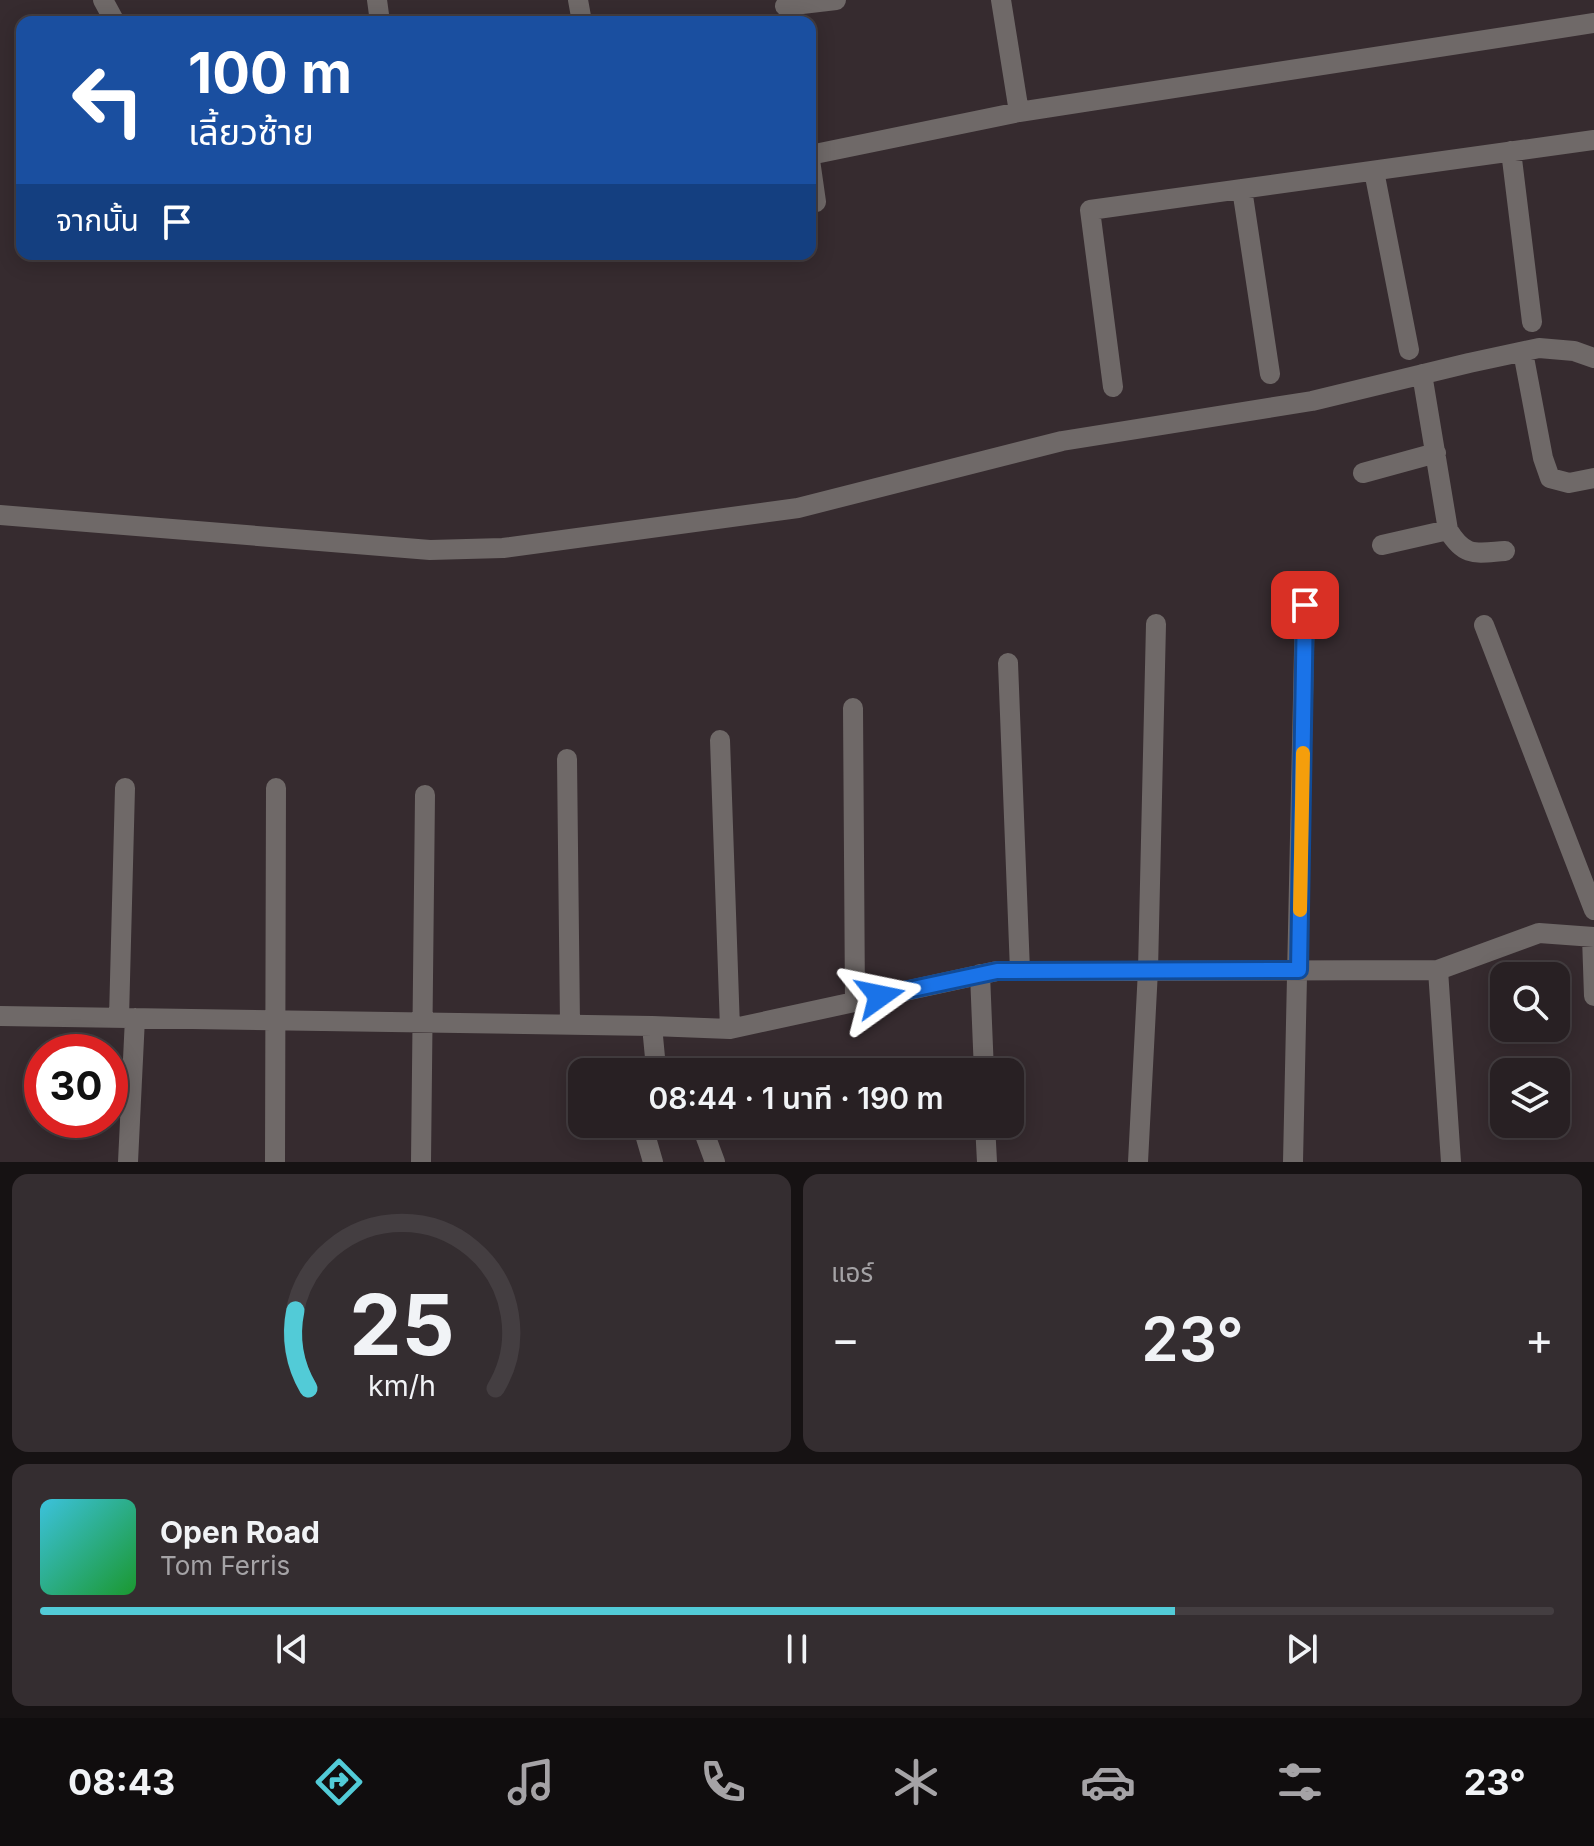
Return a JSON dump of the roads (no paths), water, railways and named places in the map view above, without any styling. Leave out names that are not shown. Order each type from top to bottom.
[{"type":"street","points":[[786,9],[836,0]]},
{"type":"street","points":[[1001,0],[1019,112]]},
{"type":"street","points":[[816,156],[1019,112],[1594,23]]},
{"type":"street","points":[[1113,387],[1090,210],[1594,140]]},
{"type":"street","points":[[1511,151],[1532,322]]},
{"type":"street","points":[[1374,171],[1409,350]]},
{"type":"street","points":[[1242,189],[1270,374]]},
{"type":"street","points":[[0,515],[430,550],[503,548],[798,508],[1062,441],[1312,401],[1539,348],[1574,351],[1594,358]]},
{"type":"street","points":[[1523,352],[1543,458],[1550,478],[1569,483],[1594,478]]},
{"type":"street","points":[[1422,374],[1448,530],[1464,551],[1505,551]]},
{"type":"street","points":[[1363,473],[1436,453]]},
{"type":"street","points":[[1382,545],[1448,530]]},
{"type":"street","points":[[1293,1162],[1305,605]]},
{"type":"street","points":[[1138,1162],[1148,970],[1156,624]]},
{"type":"street","points":[[1484,625],[1594,910]]},
{"type":"street","points":[[1008,663],[1020,971]]},
{"type":"street","points":[[853,708],[855,1002]]},
{"type":"street","points":[[720,740],[730,1029]]},
{"type":"street","points":[[567,759],[570,1024]]},
{"type":"street","points":[[125,788],[128,1162]]},
{"type":"street","points":[[275,1162],[276,788]]},
{"type":"street","points":[[421,1162],[425,1022],[425,795]]},
{"type":"street","points":[[0,1016],[730,1029],[997,971],[1438,970],[1539,933],[1593,937],[1594,996]]},
{"type":"street","points":[[1438,970],[1451,1162]]},
{"type":"street","points":[[980,974],[983,1058]]},
{"type":"street","points":[[652,1026],[656,1058]]},
{"type":"street","points":[[646,1138],[653,1162]]},
{"type":"street","points":[[706,1138],[715,1162]]},
{"type":"street","points":[[986,1138],[987,1162]]}]
